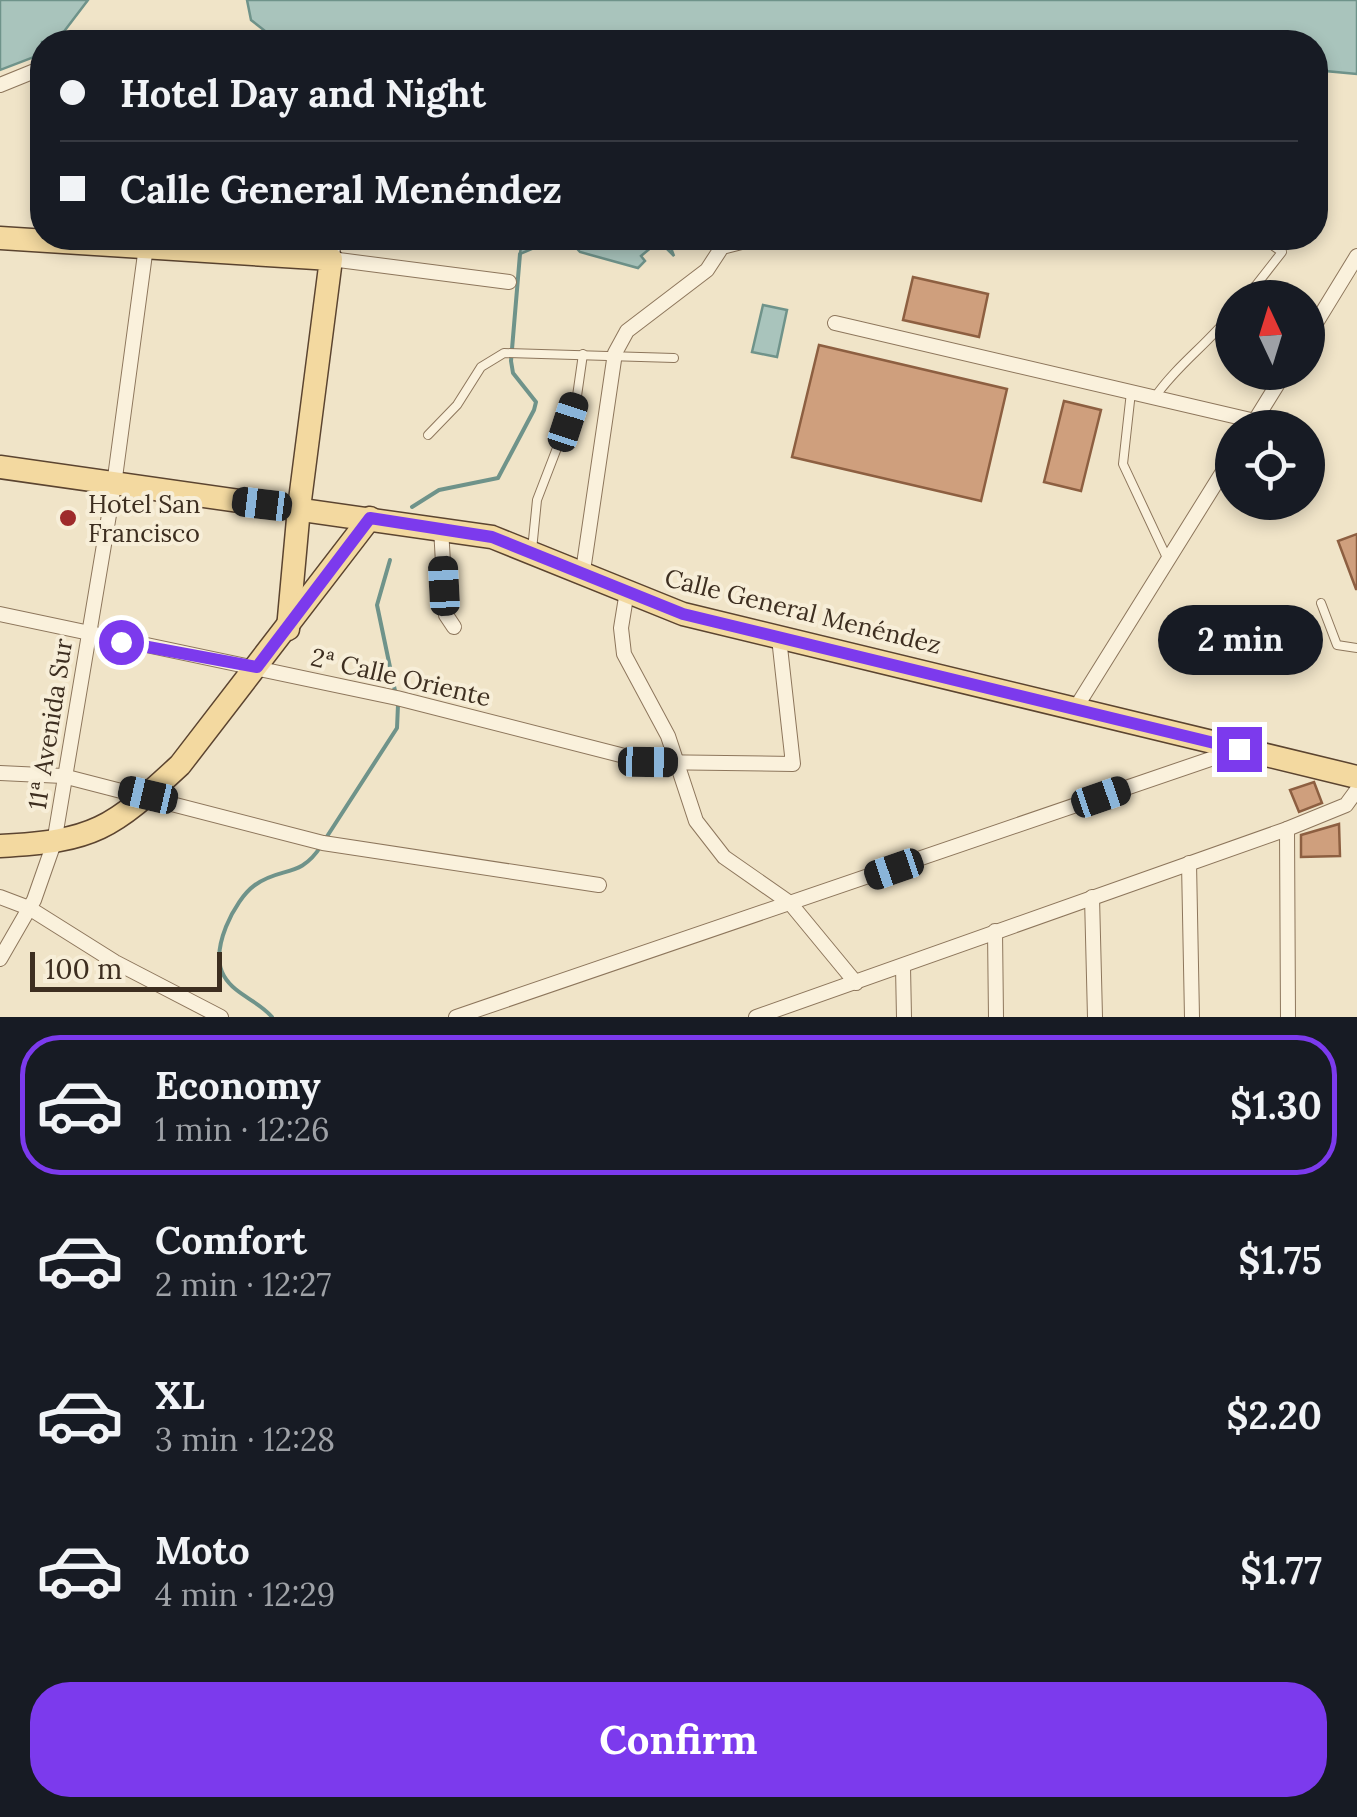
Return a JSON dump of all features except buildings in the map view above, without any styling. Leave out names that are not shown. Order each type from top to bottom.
[{"type":"main road","points":[[0,238],[30,239]]},
{"type":"main road","points":[[288,629],[299,508],[333,250]]},
{"type":"main road","name":"Calle General Menéndez","points":[[0,467],[492,537],[683,614],[1357,777]]},
{"type":"main road","points":[[0,846],[54,843],[101,829],[148,795],[180,765],[370,518]]},
{"type":"street","points":[[0,84],[30,73]]},
{"type":"street","name":"11ª Avenida Sur","points":[[0,959],[29,908],[54,843],[114,485],[146,250]]},
{"type":"street","points":[[343,250],[509,282]]},
{"type":"street","points":[[582,572],[615,353],[627,331],[707,270],[721,250]]},
{"type":"street","points":[[1325,308],[1357,256]]},
{"type":"street","points":[[835,323],[1215,414]]},
{"type":"street","points":[[1075,708],[1215,484]]},
{"type":"street","points":[[441,528],[446,615],[454,627]]},
{"type":"street","points":[[627,591],[620,628],[624,654],[678,762],[696,821],[742,872],[790,903],[856,983]]},
{"type":"street","name":"2ª Calle Oriente","points":[[0,614],[257,667],[648,762],[793,764],[781,685],[779,638]]},
{"type":"street","points":[[456,1017],[1239,749]]},
{"type":"street","points":[[0,772],[63,776],[323,843],[599,885]]},
{"type":"street","points":[[756,1017],[1287,828],[1346,805],[1357,790]]},
{"type":"street","points":[[1287,828],[1288,1017]]},
{"type":"street","points":[[1189,863],[1192,1017]]},
{"type":"street","points":[[0,897],[29,908],[114,962],[221,1017]]},
{"type":"street","points":[[1092,897],[1095,1017]]},
{"type":"street","points":[[995,931],[996,1017]]},
{"type":"street","points":[[903,967],[904,1017]]},
{"type":"street","points":[[812,1000],[812,1017]]},
{"type":"lane","points":[[1260,280],[1282,252],[1279,250]]},
{"type":"lane","points":[[1155,398],[1174,369],[1206,347],[1215,335]]},
{"type":"lane","points":[[428,435],[458,406],[481,367],[498,356],[615,353],[674,358]]},
{"type":"lane","points":[[532,550],[537,500],[577,396],[583,354]]},
{"type":"lane","points":[[1130,392],[1123,464],[1168,560]]},
{"type":"lane","points":[[1321,604],[1338,645],[1357,648]]},
{"type":"water","points":[[0,0],[88,0],[65,30],[30,30],[30,59],[0,70]]},
{"type":"water","points":[[247,0],[1357,0],[1357,74],[1328,71],[1328,30],[264,30],[251,20]]},
{"type":"water","points":[[648,250],[641,256],[645,261],[638,268],[580,252]]},
{"type":"water","points":[[763,305],[787,310],[777,357],[752,352]]},
{"type":"waterway","points":[[412,507],[439,490],[498,478],[534,410],[536,402],[513,373],[511,361],[520,254]]},
{"type":"waterway","points":[[390,560],[377,605],[395,691]]},
{"type":"waterway","points":[[326,838],[397,728],[398,705]]},
{"type":"waterway","points":[[272,1017],[224,976],[220,966],[222,940],[232,914],[247,892],[264,879],[298,868],[321,846]]},
{"type":"place","name":"Hotel San Francisco","points":[[68,518]]},
{"type":"route","points":[[121,642],[257,667],[370,518],[492,537],[683,614],[1239,749]]}]
